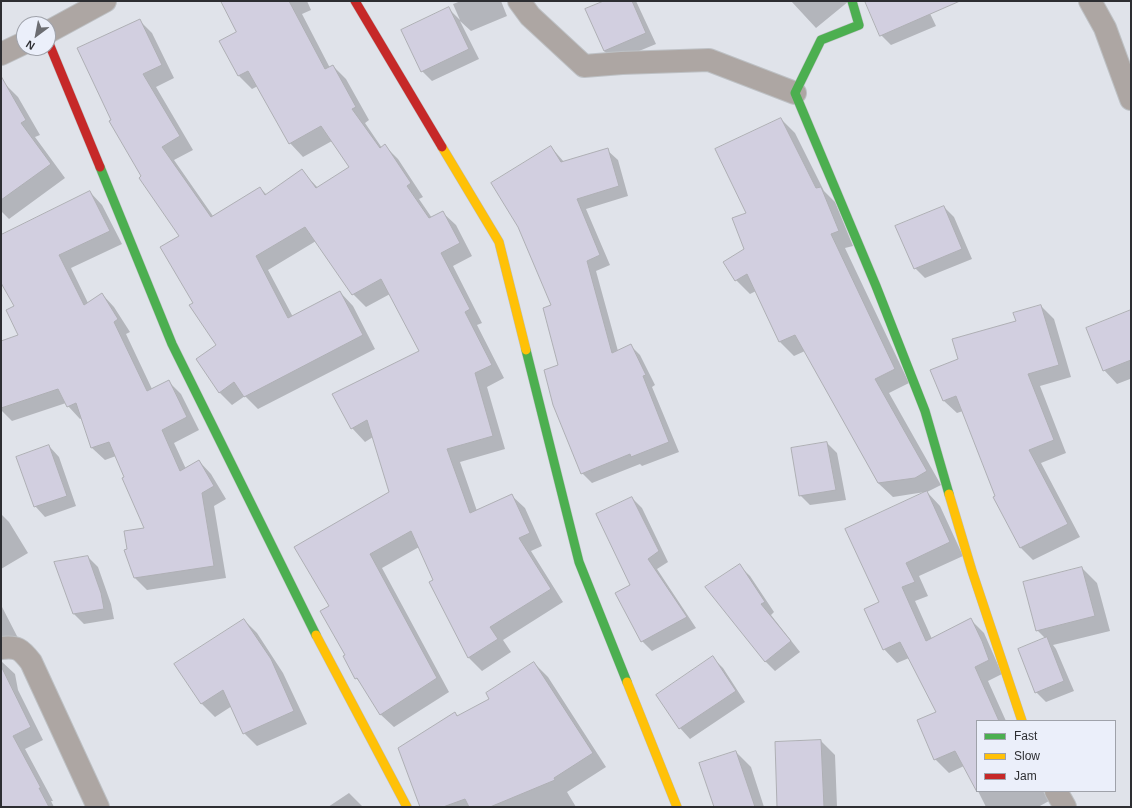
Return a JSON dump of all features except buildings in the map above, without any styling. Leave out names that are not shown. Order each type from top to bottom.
[{"type":"street","points":[[56,28],[105,1]]},
{"type":"street","points":[[355,1],[499,242],[579,562],[677,807]]},
{"type":"street","points":[[519,1],[530,16],[584,66],[709,60],[795,93],[876,286],[925,412],[972,571],[1022,720]]},
{"type":"street","points":[[795,93],[821,40],[859,25],[852,1]]},
{"type":"street","points":[[1090,1],[1105,28],[1131,99]]},
{"type":"street","points":[[1,54],[16,47]]},
{"type":"street","points":[[55,56],[172,344],[298,600],[406,807]]},
{"type":"street","points":[[1,648],[12,647],[23,652],[31,662],[98,807]]},
{"type":"street","points":[[1057,792],[1065,807]]},
{"type":"traffic: fast","points":[[852,1],[859,25],[821,40],[795,93],[876,286],[925,411],[949,494]]},
{"type":"traffic: fast","points":[[100,167],[172,344],[316,635]]},
{"type":"traffic: fast","points":[[526,350],[579,562],[627,682]]},
{"type":"traffic: slow","points":[[442,147],[499,242],[526,350]]},
{"type":"traffic: slow","points":[[949,494],[972,571],[1022,720]]},
{"type":"traffic: slow","points":[[316,635],[407,807]]},
{"type":"traffic: slow","points":[[627,682],[677,807]]},
{"type":"traffic: jam","points":[[355,1],[442,147]]},
{"type":"traffic: jam","points":[[54,56],[100,167]]}]
